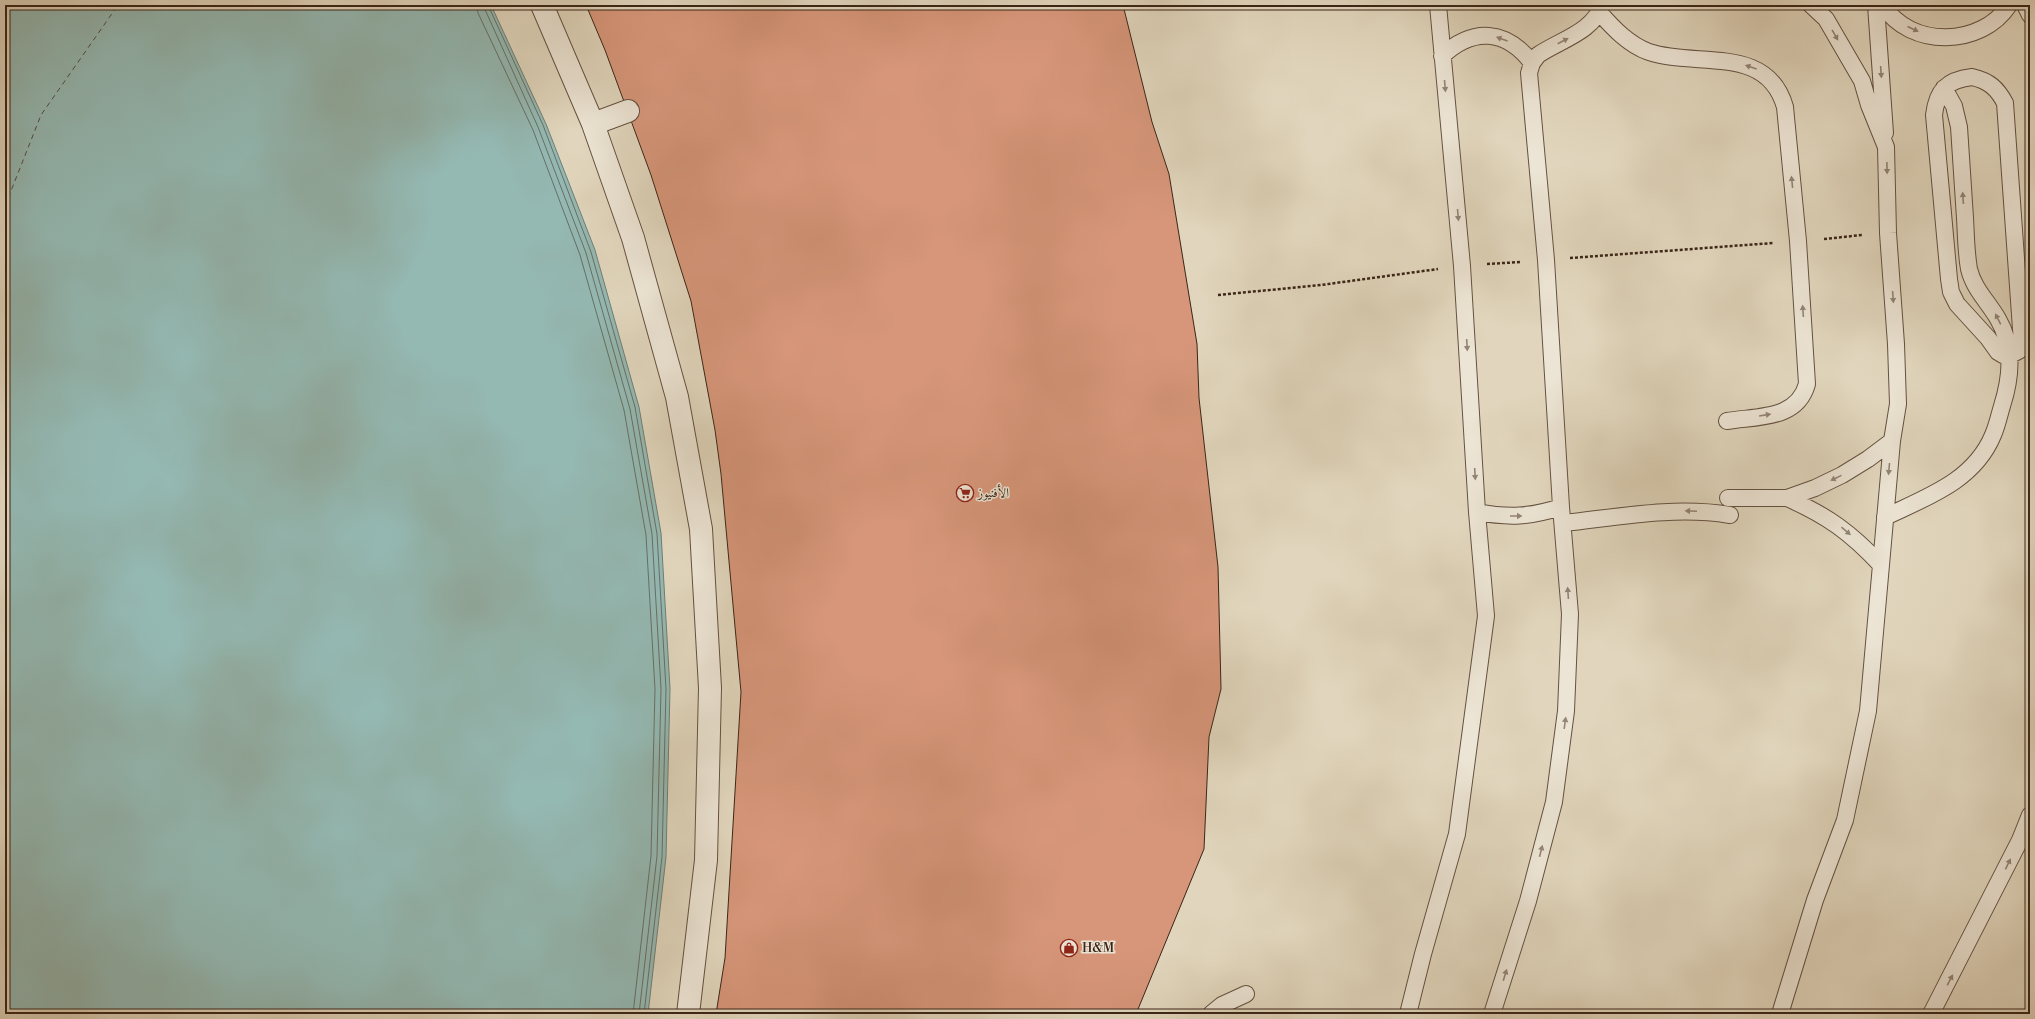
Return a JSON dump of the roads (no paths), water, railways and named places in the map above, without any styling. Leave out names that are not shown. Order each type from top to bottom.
[{"type":"street","points":[[542,5],[593,124],[633,238],[677,398],[701,529],[710,688],[706,860],[688,1014]]},
{"type":"street","points":[[593,124],[628,111]]},
{"type":"lane","points":[[1408,1014],[1423,954],[1457,834],[1486,616],[1477,512],[1462,266],[1438,5]]},
{"type":"lane","points":[[1811,5],[1826,19],[1862,81],[1869,105],[1886,147]]},
{"type":"lane","points":[[1780,1014],[1785,1002],[1815,900],[1845,820],[1868,711],[1892,441],[1898,404],[1896,344],[1888,233],[1886,147],[1876,5]]},
{"type":"lane","points":[[1883,5],[1887,11],[1904,25],[1924,35],[1946,38],[1968,35],[1988,26],[2005,11],[2009,5]]},
{"type":"lane","points":[[2025,5],[2030,15]]},
{"type":"lane","points":[[1493,1014],[1528,901],[1555,795],[1566,711],[1570,614],[1564,523],[1561,507],[1546,260],[1528,83],[1529,72],[1532,63],[1538,55],[1590,24],[1601,9],[1624,38],[1649,52],[1746,65],[1757,69],[1774,83],[1781,94],[1785,107],[1798,241],[1807,375],[1804,393],[1792,408],[1784,412],[1727,421]]},
{"type":"lane","points":[[1442,56],[1460,42],[1481,36],[1496,37],[1511,42],[1523,51],[1532,63]]},
{"type":"lane","points":[[1972,77],[1986,81],[1998,90],[2005,103],[2022,343],[2020,350],[2009,356],[1998,352],[1988,338],[1957,304],[1951,292],[1934,116],[1936,100],[1944,88],[1957,79],[1972,77]]},
{"type":"lane","points":[[1885,517],[1948,487],[1967,473],[1982,456],[1993,435],[2009,382],[2009,356],[2006,338],[2000,321],[1991,306],[1979,293],[1970,270],[1959,127],[1954,106],[1944,88]]},
{"type":"lane","points":[[1728,498],[1787,498],[1815,488],[1842,475],[1868,459],[1892,441]]},
{"type":"lane","points":[[1787,498],[1814,510],[1839,525],[1861,544],[1881,565]]},
{"type":"lane","points":[[1477,512],[1520,517],[1561,507]]},
{"type":"lane","points":[[1564,523],[1687,510],[1730,515]]},
{"type":"lane","points":[[1931,1014],[2025,835],[2030,815]]},
{"type":"lane","points":[[1211,1014],[1222,1005],[1246,994]]},
{"type":"water","points":[[5,5],[491,5],[546,124],[595,250],[639,407],[661,533],[670,689],[666,857],[648,1014],[5,1014]]},
{"type":"place","name":"الأفنيوز","points":[[965,493]]},
{"type":"place","name":"H&M","points":[[1069,948]]}]
